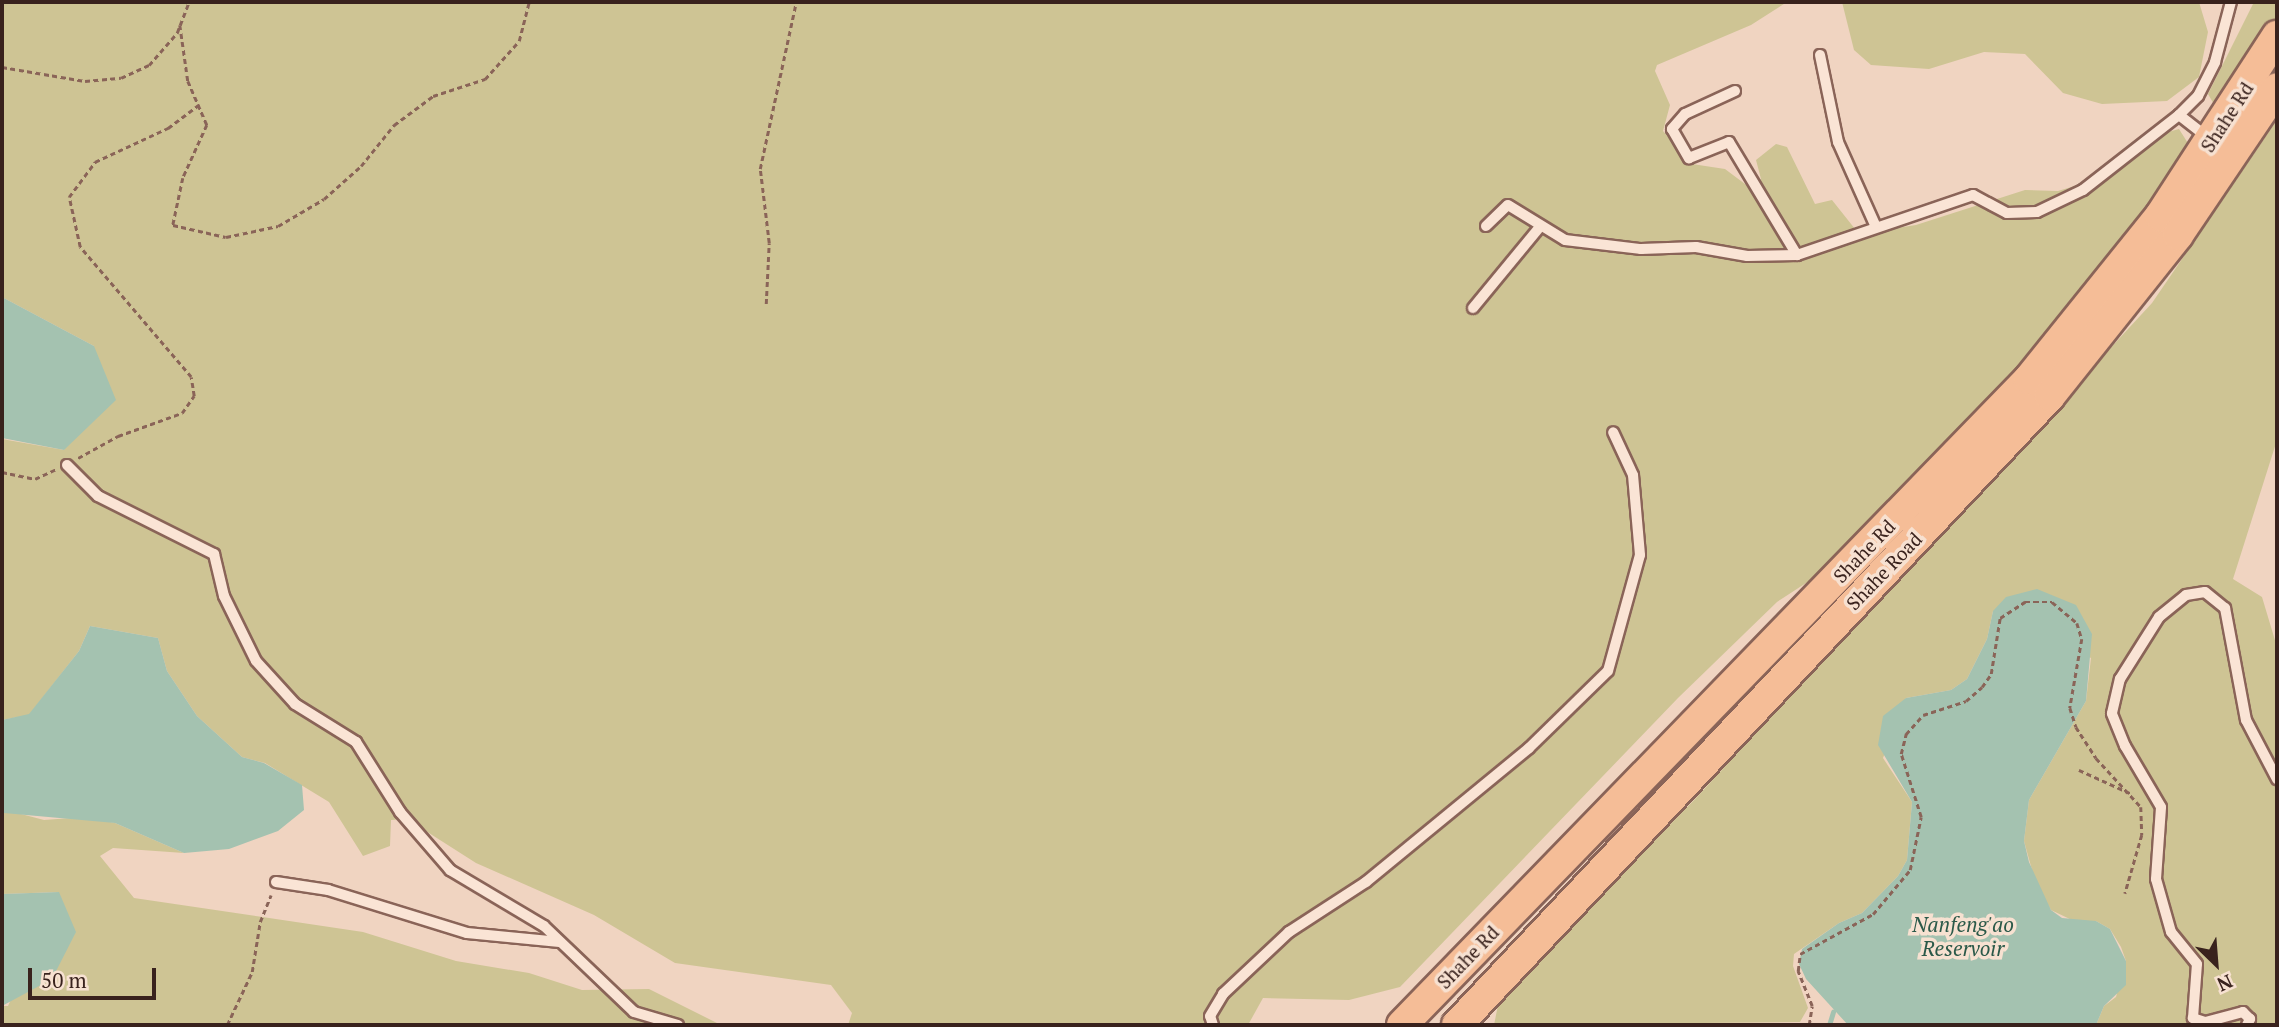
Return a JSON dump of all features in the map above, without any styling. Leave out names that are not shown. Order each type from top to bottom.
[{"type":"main road","name":"Shahe Rd","points":[[1402,1025],[2029,379],[2095,302],[2211,141],[2277,36]]},
{"type":"main road","name":"Shahe Road","points":[[1469,1018],[2050,396],[2178,235],[2277,88]]},
{"type":"lane","points":[[1486,226],[1508,205],[1539,228],[1564,240],[1642,249],[1696,247],[1747,256],[1797,255],[1973,195],[2007,213],[2037,212],[2083,190],[2179,115],[2198,96],[2215,62],[2231,2]]},
{"type":"lane","points":[[1820,55],[1838,142],[1876,227]]},
{"type":"lane","points":[[1735,91],[1685,114],[1672,129],[1689,158],[1729,142],[1797,255]]},
{"type":"lane","points":[[2179,115],[2211,141]]},
{"type":"lane","points":[[1474,308],[1539,228]]},
{"type":"lane","points":[[1213,1025],[1210,1016],[1223,994],[1289,932],[1376,874],[1529,748],[1608,671],[1640,555],[1633,475],[1613,432]]},
{"type":"lane","points":[[67,465],[97,496],[214,554],[224,596],[256,661],[295,704],[356,742],[400,811],[450,870],[544,926],[634,1012],[678,1025]]},
{"type":"lane","points":[[2247,1025],[2250,1019],[2243,1012],[2204,1022],[2193,1018],[2197,964],[2171,932],[2156,879],[2161,807],[2125,746],[2112,713],[2120,679],[2159,617],[2186,595],[2205,592],[2225,608],[2246,720],[2277,779]]},
{"type":"lane","points":[[276,882],[328,890],[467,933],[560,942]]},
{"type":"path","points":[[2,67],[86,81],[121,78],[149,65],[180,25],[190,2]]},
{"type":"path","points":[[180,25],[188,81],[208,125],[183,178],[173,225],[226,237],[278,226],[324,199],[361,166],[394,125],[433,96],[485,79],[519,41],[529,2]]},
{"type":"path","points":[[766,304],[769,243],[760,169],[796,2]]},
{"type":"path","points":[[2,472],[35,479],[67,465],[118,436],[173,418],[194,396],[191,377],[80,247],[69,197],[95,162],[168,128],[199,105]]},
{"type":"path","points":[[1810,1025],[1812,1006],[1800,980],[1800,954],[1873,914],[1903,883],[1916,853],[1921,817],[1904,765],[1902,743],[1910,726],[1923,715],[1960,704],[1982,687],[1991,674],[1996,626],[2008,610],[2044,600],[2071,614],[2082,639],[2071,690],[2076,727],[2096,758],[2133,795],[2144,820],[2125,894]]},
{"type":"path","points":[[2079,770],[2133,795]]},
{"type":"path","points":[[228,1025],[252,972],[260,922],[276,882]]},
{"type":"shaded area","points":[[2,2],[1787,2],[1751,25],[1657,65],[1655,71],[1670,105],[1663,131],[1692,164],[1725,169],[1749,187],[1761,179],[1756,160],[1776,144],[1787,147],[1815,204],[1832,200],[1859,234],[1916,225],[2025,190],[2058,191],[2088,182],[2114,170],[2168,132],[2179,129],[2191,148],[2107,274],[1905,492],[1823,572],[1777,602],[1678,698],[1400,987],[1349,1000],[1263,998],[1248,1025],[848,1025],[852,1013],[831,985],[675,963],[594,915],[476,863],[407,819],[391,820],[390,846],[363,856],[329,802],[265,763],[242,757],[197,716],[167,671],[158,638],[90,626],[79,651],[29,715],[2,720],[2,439],[64,450],[94,346],[2,297]]},
{"type":"shaded area","points":[[1842,2],[2199,2],[2208,32],[2199,77],[2167,101],[2102,104],[2063,93],[2025,54],[1984,52],[1929,69],[1871,65],[1854,50]]},
{"type":"shaded area","points":[[2254,2],[2277,2],[2277,16],[2215,106],[2208,94]]},
{"type":"shaded area","points":[[2277,120],[2277,440],[2233,579],[2262,597],[2277,647],[2277,1025],[2096,1025],[2104,1006],[2116,997],[2126,961],[2121,947],[2110,929],[2096,921],[2076,922],[2051,910],[2035,881],[2024,841],[2029,800],[2086,701],[2091,658],[1993,611],[1987,639],[1967,679],[1951,690],[1906,698],[1883,758],[1912,802],[1907,860],[1898,876],[1862,913],[1839,923],[1794,954],[1793,966],[1808,1008],[1800,1022],[1494,1025],[1498,1005],[1513,985],[1696,798],[2152,303]]},
{"type":"shaded area","points":[[2,809],[44,820],[85,817],[115,823],[184,853],[113,848],[100,856],[134,898],[363,932],[456,961],[529,973],[582,990],[649,989],[721,1025],[2,1025],[2,1006],[8,1006],[59,892],[2,894]]},
{"type":"water","points":[[2,297],[94,346],[116,400],[64,450],[2,438]]},
{"type":"water","name":"Nanfeng'ao Reservoir","points":[[2037,589],[2076,605],[2092,634],[2086,701],[2029,800],[2024,841],[2029,862],[2051,910],[2062,918],[2096,921],[2110,929],[2126,961],[2126,985],[2104,1006],[2096,1025],[1848,1025],[1806,979],[1799,964],[1802,949],[1839,923],[1862,913],[1898,876],[1907,860],[1912,802],[1878,745],[1883,716],[1906,698],[1951,690],[1967,679],[1987,639],[1993,611],[2006,597]]},
{"type":"water","points":[[90,626],[158,638],[167,671],[197,716],[242,757],[264,763],[302,785],[304,810],[278,831],[229,849],[184,853],[115,823],[4,813],[2,720],[29,714],[79,651]]},
{"type":"water","points":[[59,892],[76,932],[52,979],[2,1006],[2,894]]},
{"type":"waterway","points":[[1829,1025],[1833,1012]]}]
